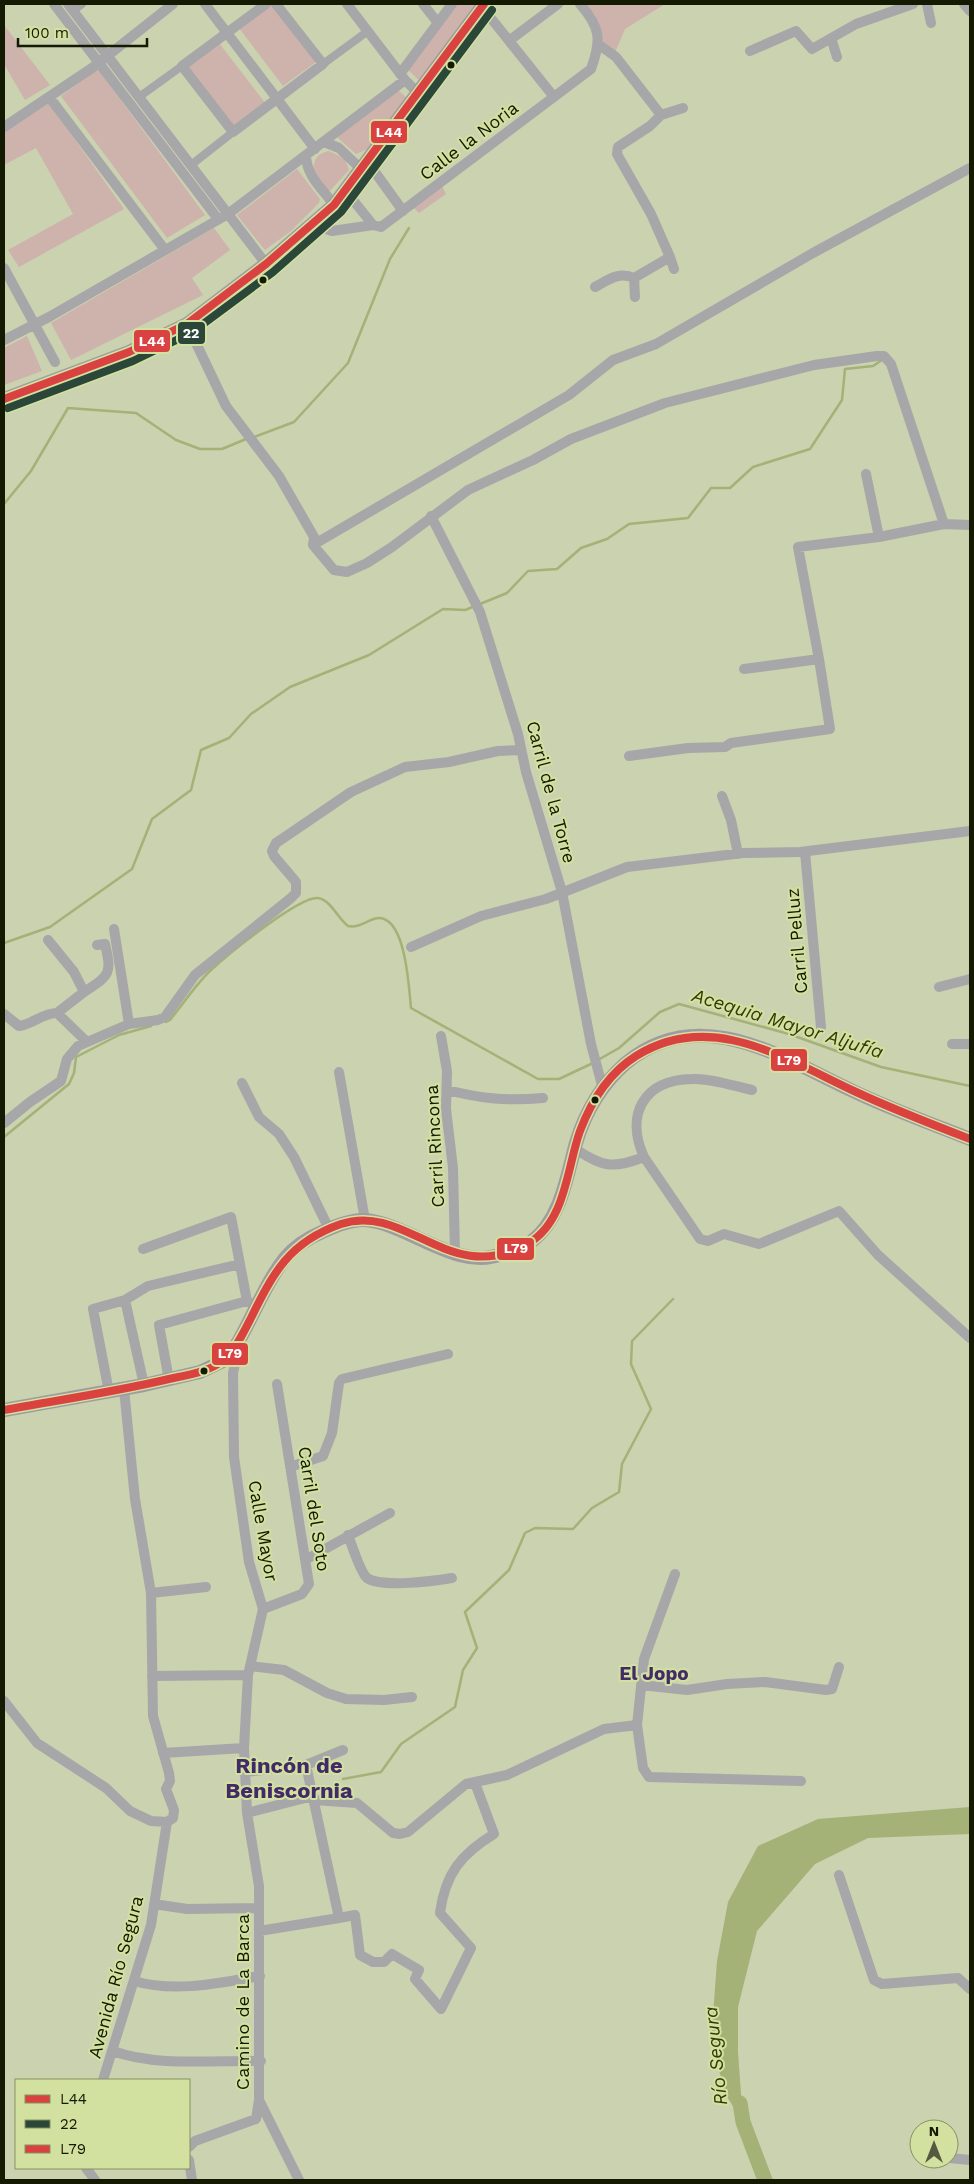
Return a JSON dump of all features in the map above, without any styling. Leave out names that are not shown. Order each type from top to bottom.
[{"type":"main road","points":[[4,399],[129,352],[187,324],[266,264],[334,205],[483,5]]},
{"type":"main road","points":[[4,1410],[109,1392],[208,1370],[229,1357],[242,1336],[252,1304],[286,1257],[315,1234],[329,1228],[365,1220],[456,1254],[492,1258],[532,1241],[552,1216],[562,1198],[575,1149],[591,1107],[603,1089],[619,1069],[637,1054],[657,1044],[677,1038],[717,1036],[739,1040],[786,1057],[856,1093],[970,1139]]},
{"type":"street","points":[[54,4],[218,219]]},
{"type":"street","points":[[82,4],[70,7],[266,264]]},
{"type":"street","points":[[4,127],[50,98],[173,4]]},
{"type":"street","points":[[205,4],[315,149]]},
{"type":"street","points":[[139,97],[266,4]]},
{"type":"street","points":[[276,4],[323,64]]},
{"type":"street","points":[[347,4],[403,77],[418,93]]},
{"type":"street","points":[[423,4],[438,23]]},
{"type":"street","points":[[4,340],[34,325],[228,214],[306,156],[403,77],[452,4]]},
{"type":"street","points":[[510,40],[558,4]]},
{"type":"street","points":[[580,4],[594,19],[598,44],[616,57],[661,115]]},
{"type":"street","points":[[750,51],[796,31],[812,49],[856,24],[913,4]]},
{"type":"street","points":[[926,4],[931,23]]},
{"type":"street","points":[[964,4],[970,12]]},
{"type":"street","points":[[483,5],[554,97]]},
{"type":"street","points":[[191,165],[277,98],[368,31]]},
{"type":"street","points":[[831,38],[837,57]]},
{"type":"street","name":"Calle la Noria","points":[[373,225],[381,227],[591,68],[598,44]]},
{"type":"street","points":[[182,66],[233,132]]},
{"type":"street","points":[[50,98],[165,250]]},
{"type":"street","points":[[674,269],[670,256],[650,214],[617,154],[618,147],[650,126],[661,115],[683,108]]},
{"type":"street","points":[[324,142],[339,148],[364,165],[403,211]]},
{"type":"street","points":[[306,156],[306,166],[312,178],[334,205]]},
{"type":"street","points":[[313,545],[570,395],[613,360],[656,344],[813,253],[970,168]]},
{"type":"street","points":[[345,190],[373,225]]},
{"type":"street","points":[[316,221],[332,231],[373,225]]},
{"type":"street","points":[[634,278],[670,256]]},
{"type":"street","points":[[4,268],[55,362]]},
{"type":"street","points":[[595,287],[617,275],[627,274],[634,278]]},
{"type":"street","points":[[634,278],[635,297]]},
{"type":"street","points":[[187,324],[226,406],[279,476],[314,537],[313,545],[334,570],[347,572],[367,563],[392,548],[431,516],[468,490],[533,460],[571,439],[650,408],[814,365],[852,358],[884,356],[891,364],[944,524]]},
{"type":"street","points":[[866,474],[879,537]]},
{"type":"street","name":"Carril de la Torre","points":[[431,516],[480,612],[518,734],[562,892],[591,1044],[603,1089]]},
{"type":"street","points":[[629,756],[688,748],[725,747],[731,743],[830,728],[798,548],[879,537],[944,524],[970,525]]},
{"type":"street","points":[[744,668],[819,659]]},
{"type":"street","points":[[4,1123],[61,1081],[71,1052],[87,1042],[129,1024],[158,1020],[165,1017],[195,975],[296,893],[296,882],[272,851],[276,843],[351,792],[405,767],[457,760],[498,751],[521,750]]},
{"type":"street","points":[[722,796],[731,820],[738,854]]},
{"type":"street","points":[[411,947],[481,916],[562,892],[627,867],[738,854],[805,852],[970,831]]},
{"type":"street","name":"Carril Pelluz","points":[[805,852],[822,1027]]},
{"type":"street","points":[[114,929],[129,1024]]},
{"type":"street","points":[[48,940],[74,972],[84,992]]},
{"type":"street","points":[[4,1014],[19,1026],[33,1022],[49,1014],[57,1013],[107,977],[110,966],[105,944],[97,945]]},
{"type":"street","points":[[939,987],[970,979]]},
{"type":"street","points":[[57,1013],[87,1042]]},
{"type":"street","name":"Carril Rincona","points":[[441,1036],[447,1071],[455,1194],[456,1254]]},
{"type":"street","points":[[952,1044],[970,1044]]},
{"type":"street","points":[[339,1072],[365,1220]]},
{"type":"street","points":[[752,1090],[692,1079],[674,1082],[649,1094],[640,1105],[636,1116],[637,1142],[644,1158],[700,1239],[708,1241],[724,1234],[759,1244],[839,1211],[878,1255],[970,1338]]},
{"type":"street","points":[[242,1083],[259,1117],[279,1134],[294,1157],[329,1228]]},
{"type":"street","points":[[447,1090],[481,1099],[543,1098]]},
{"type":"street","points":[[575,1149],[601,1164],[611,1166],[644,1158]]},
{"type":"street","points":[[144,1249],[231,1217],[240,1264],[252,1304],[159,1325],[169,1380]]},
{"type":"street","points":[[109,1392],[93,1310],[126,1300],[148,1286],[240,1264]]},
{"type":"street","points":[[126,1300],[144,1385]]},
{"type":"street","name":"Calle Mayor","points":[[242,1336],[233,1373],[234,1457],[250,1569],[263,1609],[249,1670],[244,1748],[247,1813]]},
{"type":"street","points":[[290,1467],[323,1456],[332,1433],[339,1383],[342,1379],[448,1354]]},
{"type":"street","points":[[208,1370],[226,1367],[233,1373]]},
{"type":"street","name":"Carril del Soto","points":[[263,1609],[307,1590],[310,1578],[277,1384]]},
{"type":"street","points":[[124,1389],[135,1499],[151,1593],[153,1716],[163,1753],[244,1748]]},
{"type":"street","points":[[307,1559],[390,1512]]},
{"type":"street","points":[[348,1535],[364,1574],[371,1579],[418,1583],[452,1578]]},
{"type":"street","points":[[675,1574],[644,1659],[638,1725],[643,1768],[649,1777],[801,1781]]},
{"type":"street","points":[[151,1593],[206,1587]]},
{"type":"street","points":[[641,1685],[686,1690],[765,1682],[826,1690],[832,1689],[839,1667]]},
{"type":"street","points":[[152,1676],[249,1670],[284,1670],[327,1693],[346,1699],[384,1700],[412,1697]]},
{"type":"street","points":[[4,1701],[38,1742],[106,1788],[130,1811],[151,1821],[166,1822]]},
{"type":"street","points":[[247,1813],[313,1798],[357,1803],[392,1832],[400,1834],[408,1832],[466,1784],[507,1774],[604,1729],[638,1725]]},
{"type":"street","points":[[246,1772],[306,1765],[343,1750]]},
{"type":"street","name":"Avenida Río Segura","points":[[104,2079],[151,1925],[166,1822],[174,1815],[167,1793],[170,1777],[163,1753]]},
{"type":"street","points":[[306,1765],[339,1918]]},
{"type":"street","points":[[259,1930],[355,1915],[360,1955],[373,1962],[384,1962],[392,1954],[419,1970],[414,1979],[441,2009],[471,1948],[440,1913],[441,1903],[455,1867],[462,1857],[494,1834],[475,1783]]},
{"type":"street","name":"Camino de La Barca","points":[[191,2143],[256,2119],[259,2100],[260,2061],[259,1886],[247,1813]]},
{"type":"street","points":[[839,1875],[874,1980],[882,1984],[958,1978],[970,1989]]},
{"type":"street","points":[[154,1904],[187,1909],[259,1908]]},
{"type":"street","points":[[134,1981],[153,1986],[192,1986],[260,1976]]},
{"type":"street","points":[[113,2051],[127,2056],[156,2060],[260,2061]]},
{"type":"street","points":[[259,2100],[299,2180]]},
{"type":"street","points":[[190,2167],[192,2180]]},
{"type":"shaded area","points":[[271,4],[316,62],[283,86],[239,28]]},
{"type":"shaded area","points":[[452,4],[482,4],[421,82],[406,68]]},
{"type":"shaded area","points":[[580,4],[665,4],[625,29],[614,55],[598,44]]},
{"type":"shaded area","points":[[4,25],[50,85],[25,100],[4,64]]},
{"type":"shaded area","points":[[219,43],[266,104],[234,129],[187,67]]},
{"type":"shaded area","points":[[98,69],[205,215],[167,238],[61,96]]},
{"type":"shaded area","points":[[398,90],[407,98],[368,149],[356,154],[337,137]]},
{"type":"shaded area","points":[[49,103],[124,209],[19,267],[8,250],[73,214],[36,148],[4,165],[4,132]]},
{"type":"shaded area","points":[[329,151],[345,159],[349,170],[329,192],[313,173],[316,158]]},
{"type":"shaded area","points":[[297,169],[320,199],[319,203],[291,231],[265,250],[237,215]]},
{"type":"shaded area","points":[[442,186],[446,194],[419,213],[413,207]]},
{"type":"shaded area","points":[[214,228],[230,250],[192,278],[203,295],[71,360],[51,323]]},
{"type":"shaded area","points":[[27,336],[42,371],[4,385],[4,348]]},
{"type":"water","points":[[970,1807],[970,1834],[868,1838],[815,1864],[757,1931],[738,2007],[738,2052],[743,2122],[726,2095],[711,2042],[717,1961],[728,1902],[758,1846],[818,1819]]},
{"type":"waterway","points":[[254,437],[294,422],[348,363],[390,259],[409,228]]},
{"type":"waterway","points":[[480,604],[507,593],[528,571],[557,569],[581,548],[607,539],[629,524],[688,518],[711,488],[730,488],[753,467],[810,449],[842,400],[845,369],[873,366],[882,360]]},
{"type":"waterway","points":[[4,504],[31,471],[68,408],[136,413],[176,440],[200,449],[222,449],[246,439]]},
{"type":"waterway","points":[[4,943],[50,927],[132,869],[152,819],[191,790],[201,750],[229,738],[251,714],[290,687],[369,655],[443,609],[465,610],[475,606]]},
{"type":"waterway","name":"Acequia Mayor Aljufía","points":[[166,1022],[170,1020],[205,976],[232,952],[280,916],[296,906],[318,898],[327,902],[348,926],[358,925],[375,918],[384,919],[391,924],[402,945],[411,1008],[538,1079],[559,1079],[593,1063]]},
{"type":"waterway","name":"Acequia Mayor Aljufía","points":[[598,1060],[619,1048],[660,1012],[679,1004],[789,1034],[881,1067],[970,1086]]},
{"type":"waterway","name":"Acequia Mayor Aljufía","points":[[4,1137],[69,1084],[74,1073],[76,1057],[119,1035],[151,1026]]},
{"type":"waterway","points":[[343,1779],[381,1772],[401,1744],[455,1707],[463,1670],[477,1648],[465,1612],[509,1570],[525,1533],[535,1528],[573,1529],[592,1508],[619,1492],[622,1464],[651,1409],[631,1364],[632,1341],[673,1299]]},
{"type":"waterway","name":"Río Segura","points":[[740,2103],[743,2122],[765,2180]]},
{"type":"transit line","name":"L44","points":[[4,399],[129,352],[187,324],[266,264],[334,205],[484,4]]},
{"type":"transit line","name":"22","points":[[8,408],[133,361],[191,333],[273,272],[341,212],[492,10]]},
{"type":"transit line","name":"L79","points":[[4,1410],[148,1384],[198,1372],[218,1364],[236,1346],[275,1274],[285,1261],[308,1240],[323,1231],[341,1224],[365,1220],[387,1224],[452,1251],[476,1256],[501,1254],[529,1243],[551,1221],[558,1207],[564,1192],[580,1131],[595,1099],[609,1080],[626,1063],[636,1056],[664,1043],[692,1037],[720,1038],[747,1044],[774,1053],[883,1104],[970,1139]]},
{"type":"district","name":"El Jopo","points":[[654,1673]]},
{"type":"district","name":"Rincón de Beniscornia","points":[[289,1778]]}]
